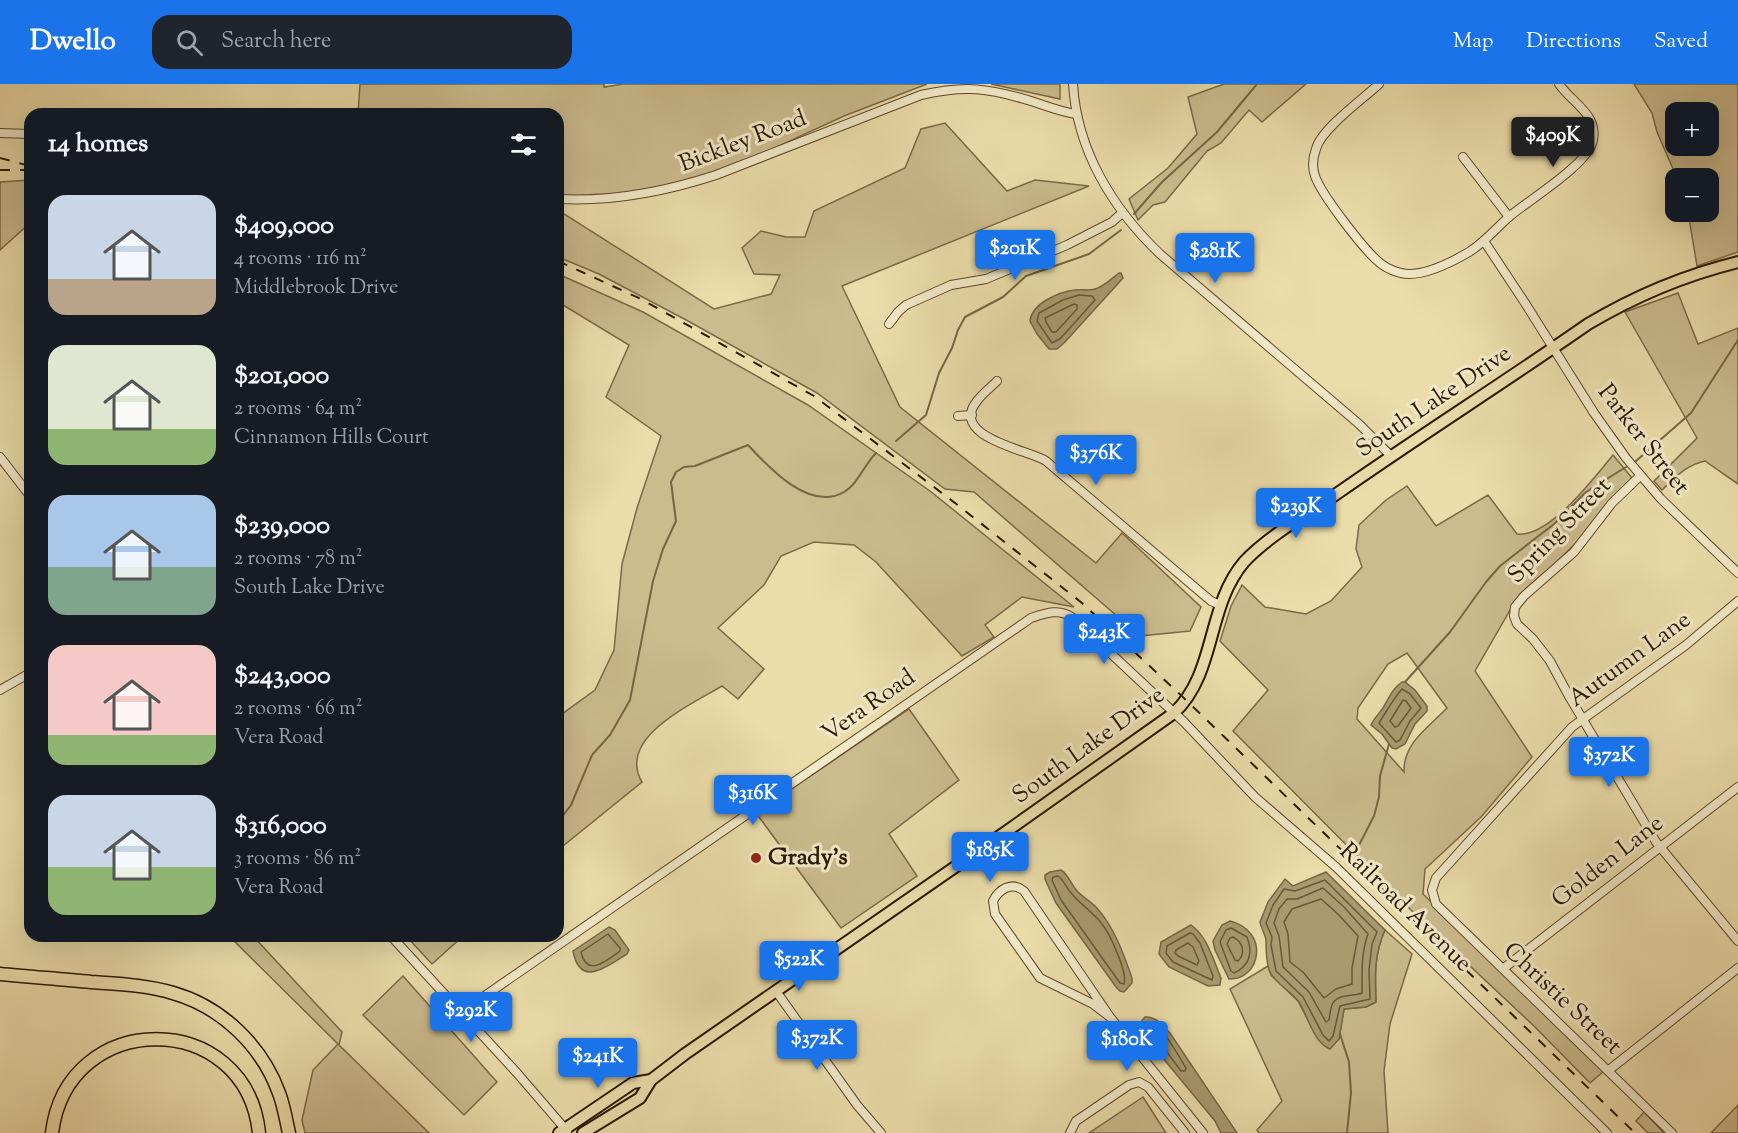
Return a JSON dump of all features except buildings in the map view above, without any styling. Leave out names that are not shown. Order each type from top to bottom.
[{"type":"highway","points":[[0,974],[144,987],[174,993],[203,1005],[229,1022],[262,1059],[280,1095],[289,1133]]},
{"type":"highway","points":[[52,1133],[60,1101],[79,1072],[110,1048],[134,1040],[151,1038],[188,1043],[211,1054],[226,1065],[247,1091],[260,1133]]},
{"type":"main road","name":"South Lake Drive","points":[[583,1133],[640,1098],[651,1080],[685,1054],[1174,713],[1186,700],[1201,675],[1220,605],[1234,576],[1258,549],[1391,456],[1588,324],[1635,298],[1680,279],[1738,262]]},
{"type":"main road","name":"South Lake Drive","points":[[564,1132],[633,1083],[651,1080]]},
{"type":"street","points":[[1072,84],[1076,114],[1091,158],[1108,192],[1134,229],[1160,254],[1359,424],[1391,456]]},
{"type":"street","points":[[1379,84],[1345,114],[1317,145],[1313,166],[1319,186],[1370,253],[1380,263],[1399,273],[1413,274],[1440,266],[1484,241],[1509,217],[1587,154],[1593,142],[1593,128],[1588,114],[1559,84]]},
{"type":"street","name":"Bickley Road","points":[[564,199],[628,198],[683,186],[921,95],[956,88],[984,88],[1076,114]]},
{"type":"street","points":[[0,134],[24,134]]},
{"type":"street","points":[[1463,157],[1509,217]]},
{"type":"street","points":[[889,324],[906,305],[951,285],[986,279],[1067,245],[1112,222],[1122,213]]},
{"type":"street","name":"Parker Street","points":[[1484,241],[1605,430],[1640,476],[1738,573]]},
{"type":"street","points":[[997,381],[976,401],[972,415],[974,426],[982,434],[999,443],[1046,461],[1211,601],[1220,605]]},
{"type":"street","points":[[958,416],[972,415]]},
{"type":"street","points":[[0,457],[24,488]]},
{"type":"street","name":"Spring Street","points":[[1583,718],[1550,661],[1533,639],[1517,624],[1514,616],[1515,607],[1524,596],[1574,552],[1612,503],[1640,476]]},
{"type":"street","name":"Autumn Lane","points":[[1431,890],[1436,878],[1562,737],[1583,718],[1686,645],[1738,602]]},
{"type":"street","name":"Vera Road","points":[[564,941],[1031,618],[1053,612],[1068,614],[1174,713]]},
{"type":"street","points":[[0,690],[24,676]]},
{"type":"street","name":"Railroad Avenue","points":[[1174,713],[1255,797],[1336,867],[1608,1133]]},
{"type":"street","points":[[1583,718],[1659,846],[1738,941]]},
{"type":"street","name":"Golden Lane","points":[[1503,969],[1738,787]]},
{"type":"street","points":[[1110,1017],[1093,1004],[1048,983],[1037,975],[995,914],[993,901],[1000,891],[1011,886],[1024,891],[1110,1017],[1203,1133]]},
{"type":"street","name":"Christie Street","points":[[1431,890],[1436,903],[1485,953],[1672,1133]]},
{"type":"street","points":[[396,942],[517,1073],[564,1132]]},
{"type":"street","name":"Vera Road","points":[[460,1013],[563,942]]},
{"type":"street","points":[[1609,1070],[1738,968]]},
{"type":"street","points":[[776,991],[857,1105],[881,1133]]},
{"type":"street","points":[[1070,1133],[1073,1125],[1086,1114],[1129,1085],[1139,1082],[1148,1087],[1185,1133]]},
{"type":"shaded area","points":[[360,84],[604,84],[604,87],[623,84],[927,84],[844,116],[716,175],[662,192],[564,199],[564,108],[358,108]]},
{"type":"shaded area","points":[[991,84],[1060,84],[1060,99]]},
{"type":"shaded area","points":[[1224,84],[1306,84],[1262,122],[1249,110],[1221,143],[1207,151],[1165,202],[1153,205],[1138,220],[1129,199],[1168,168],[1197,134],[1188,97]]},
{"type":"shaded area","points":[[1634,84],[1738,84],[1738,252],[1697,266],[1690,222],[1719,222],[1719,168],[1673,168],[1667,156],[1719,156],[1719,102],[1665,102],[1665,150],[1652,113]]},
{"type":"shaded area","points":[[945,123],[1007,191],[1035,180],[1089,186],[842,286],[900,407],[1096,563],[1122,533],[1201,607],[1190,631],[1140,636],[974,492],[945,489],[817,393],[599,274],[564,259],[564,214],[714,309],[771,294],[780,275],[754,274],[742,248],[761,231],[786,237],[805,237],[814,211],[905,168],[921,129]]},
{"type":"shaded area","points":[[24,180],[24,228],[0,250],[0,182]]},
{"type":"shaded area","points":[[564,277],[643,312],[808,405],[930,491],[1074,607],[1022,597],[985,625],[994,637],[962,656],[876,562],[854,545],[814,542],[781,556],[764,585],[718,628],[764,669],[738,699],[722,686],[661,724],[648,737],[639,751],[637,766],[642,782],[564,845],[564,713],[595,690],[614,650],[622,564],[637,508],[661,436],[606,397],[629,345],[564,306]]},
{"type":"shaded area","points":[[1678,293],[1698,344],[1738,328],[1738,484],[1705,461],[1687,469],[1662,490],[1654,481],[1697,438],[1625,312]]},
{"type":"shaded area","points":[[1613,455],[1632,478],[1604,507],[1584,535],[1513,605],[1475,671],[1532,757],[1481,817],[1425,869],[1423,894],[1604,1071],[1590,1083],[1534,1026],[1422,921],[1233,731],[1268,690],[1220,641],[1231,606],[1242,585],[1265,607],[1306,614],[1331,601],[1362,567],[1356,549],[1359,525],[1386,500],[1407,486],[1436,526],[1488,495],[1517,534],[1530,533],[1543,527],[1570,505]],"holes":[[[1407,653],[1447,708],[1412,744],[1404,772],[1357,719],[1358,708],[1388,664]]]},
{"type":"shaded area","points":[[909,709],[959,780],[889,834],[917,876],[841,928],[756,813]]},
{"type":"shaded area","points":[[1385,930],[1412,954],[1390,1024],[1384,1071],[1388,1133],[1259,1133],[1257,1130],[1282,1101],[1230,989],[1268,966],[1271,975],[1298,1001],[1318,1039],[1339,1039],[1344,1009],[1366,1007],[1376,1002],[1377,956]]},
{"type":"shaded area","points":[[235,942],[259,942],[342,1032],[339,1045],[429,1133],[305,1133],[302,1120],[313,1070],[338,1044]]},
{"type":"shaded area","points":[[412,942],[456,942],[432,964]]},
{"type":"shaded area","points":[[403,976],[497,1082],[464,1115],[363,1015]]},
{"type":"shaded area","points":[[1143,1097],[1166,1133],[1089,1133]]},
{"type":"shaded area","points":[[1738,1105],[1738,1133],[1711,1133]]},
{"type":"shaded area","points":[[1644,1112],[1664,1133],[1648,1133],[1636,1121]]},
{"type":"water","points":[[1119,273],[1123,278],[1065,342],[1057,349],[1049,349],[1030,321],[1036,309],[1047,300],[1062,293],[1099,288]]},
{"type":"water","points":[[1402,682],[1415,690],[1427,706],[1427,711],[1415,724],[1405,744],[1396,749],[1392,748],[1382,734],[1371,725],[1393,691]]},
{"type":"water","points":[[1061,870],[1078,892],[1096,907],[1113,931],[1132,978],[1132,983],[1124,992],[1116,987],[1056,903],[1045,875]]},
{"type":"water","points":[[1326,872],[1385,930],[1377,956],[1376,1002],[1366,1007],[1344,1009],[1339,1039],[1330,1049],[1324,1046],[1315,1035],[1299,1002],[1270,972],[1266,940],[1260,922],[1268,902],[1285,879],[1293,886]]},
{"type":"water","points":[[1230,921],[1243,926],[1251,934],[1256,944],[1256,954],[1254,964],[1248,972],[1240,977],[1229,979],[1213,941],[1222,925]]},
{"type":"water","points":[[1191,925],[1202,936],[1209,949],[1221,978],[1220,985],[1208,986],[1169,967],[1159,954],[1161,942]]},
{"type":"water","points":[[609,927],[615,930],[629,950],[627,954],[596,971],[588,972],[582,969],[573,951]]},
{"type":"water","points":[[1145,1017],[1156,1020],[1170,1033],[1237,1133],[1221,1133],[1215,1121],[1148,1040],[1140,1023]]},
{"type":"waterway","points":[[1134,214],[1162,182],[1217,132],[1257,84]]},
{"type":"waterway","points":[[896,441],[926,415],[939,373],[965,317],[1003,297],[1026,276],[1089,254],[1121,230]]},
{"type":"waterway","points":[[1636,461],[1691,413],[1738,340]]},
{"type":"waterway","points":[[564,814],[571,805],[592,755],[610,735],[630,700],[653,581],[663,549],[676,521],[671,482],[676,472],[684,467],[695,466],[748,445],[791,485],[804,492],[831,497],[849,489],[876,453]]},
{"type":"waterway","points":[[1405,682],[1450,632],[1500,566],[1554,524],[1586,492],[1626,467]]},
{"type":"waterway","points":[[1356,851],[1374,816],[1379,797],[1380,776],[1389,744]]},
{"type":"waterway","points":[[1340,1034],[1349,1062],[1351,1093],[1347,1133]]},
{"type":"railway","points":[[0,158],[24,164]]},
{"type":"railway","points":[[0,170],[24,170]]},
{"type":"railway","points":[[564,264],[641,299],[814,396],[1082,603],[1186,700],[1635,1133]]},
{"type":"place","name":"Grady's","points":[[756,858]]}]
